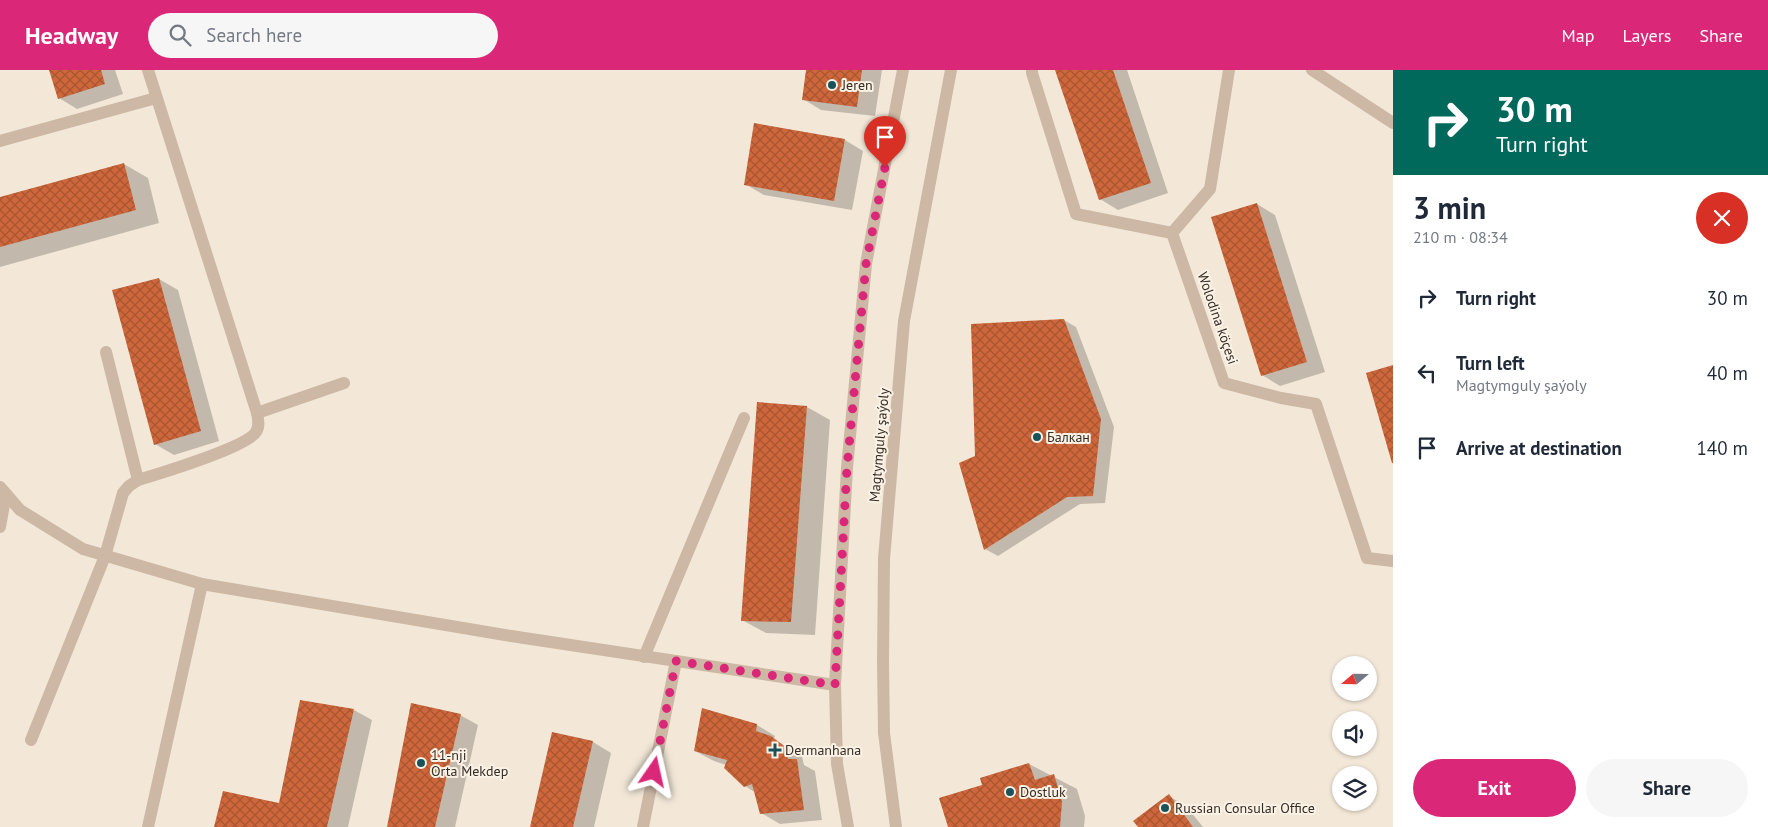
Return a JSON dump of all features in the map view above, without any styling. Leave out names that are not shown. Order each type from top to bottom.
[{"type":"street","points":[[31,740],[105,556],[123,493],[138,480],[236,446],[252,437],[259,426],[257,413],[148,70]]},
{"type":"street","points":[[848,827],[837,764],[835,685],[847,468],[866,264],[903,70]]},
{"type":"street","name":"Magtymguly şaýoly","points":[[896,827],[884,733],[884,559],[904,321],[952,70]]},
{"type":"street","points":[[1032,70],[1076,214],[1172,232],[1210,189],[1229,70]]},
{"type":"street","points":[[1312,70],[1393,123]]},
{"type":"street","points":[[0,141],[156,98]]},
{"type":"street","name":"Wolodina köçesi","points":[[1172,232],[1224,383],[1281,398],[1316,404],[1367,558],[1393,561]]},
{"type":"street","points":[[106,352],[138,480]]},
{"type":"street","points":[[257,413],[344,383]]},
{"type":"street","points":[[644,657],[744,418]]},
{"type":"street","points":[[3,491],[20,510],[82,549],[202,584],[644,657],[835,685]]},
{"type":"street","points":[[0,527],[3,491]]},
{"type":"street","points":[[148,827],[202,584]]},
{"type":"street","points":[[644,827],[676,661]]},
{"type":"building","points":[[49,70],[101,70],[105,84],[58,99]]},
{"type":"building","name":"Jeren","points":[[806,70],[862,70],[857,107],[802,100]]},
{"type":"building","points":[[1055,70],[1113,70],[1151,183],[1099,200]]},
{"type":"building","points":[[754,123],[845,139],[834,201],[744,185]]},
{"type":"building","points":[[124,163],[136,210],[0,247],[0,197]]},
{"type":"building","points":[[1257,203],[1307,362],[1261,376],[1211,217]]},
{"type":"building","points":[[159,278],[201,431],[154,445],[112,290]]},
{"type":"building","name":"Балкан","points":[[1064,319],[1101,419],[1093,496],[1067,497],[984,550],[959,463],[975,456],[971,324]]},
{"type":"building","points":[[1393,365],[1393,463],[1392,463],[1366,373]]},
{"type":"building","points":[[757,402],[807,406],[791,622],[741,621]]},
{"type":"building","points":[[300,700],[354,709],[327,827],[214,827],[223,791],[279,803]]},
{"type":"building","points":[[411,703],[461,714],[435,827],[387,827]]},
{"type":"building","points":[[702,708],[757,724],[756,731],[771,736],[783,745],[788,759],[797,759],[804,810],[760,814],[752,784],[744,787],[724,768],[727,760],[694,751]]},
{"type":"building","points":[[552,732],[593,741],[573,827],[530,827]]},
{"type":"building","name":"Dostluk","points":[[1029,763],[1035,780],[1054,774],[1062,802],[1060,827],[948,827],[939,798],[982,785],[980,778]]},
{"type":"building","name":"Russian Consular Office","points":[[1169,794],[1193,827],[1138,827],[1133,821]]},
{"type":"place","name":"Jeren","points":[[832,85]]},
{"type":"place","name":"Балкан","points":[[1037,437]]},
{"type":"place","name":"Dermanhana","points":[[775,750]]},
{"type":"place","name":"11-nji Orta Mekdep","points":[[421,763]]},
{"type":"place","name":"Dostluk","points":[[1010,792]]},
{"type":"place","name":"Russian Consular Office","points":[[1165,808]]},
{"type":"route","points":[[654,772],[676,661],[835,685],[847,468],[866,264],[885,167]]}]
